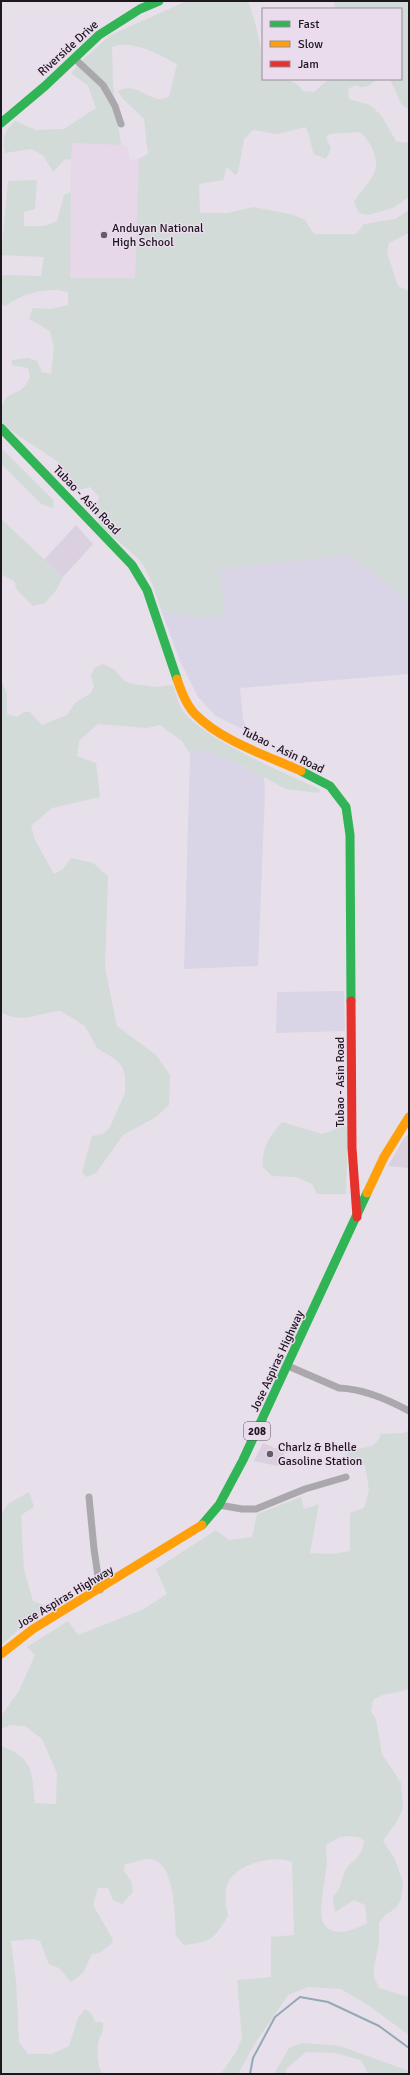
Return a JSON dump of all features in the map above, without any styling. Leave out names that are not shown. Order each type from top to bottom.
[{"type":"main road","name":"Riverside Drive","points":[[1,123],[45,86],[99,35],[140,9],[159,1]]},
{"type":"main road","name":"Tubao - Asin Road","points":[[1,428],[132,566],[147,590],[182,695],[195,714],[216,730],[251,749],[319,779],[330,786],[346,807],[350,835],[352,1148],[357,1217]]},
{"type":"main road","name":"Jose Aspiras Highway","points":[[1,1654],[16,1641],[202,1526],[220,1505],[288,1366],[387,1152],[409,1117]]},
{"type":"street","points":[[74,58],[103,85],[115,106],[122,124]]},
{"type":"street","points":[[288,1366],[339,1388],[346,1388],[384,1399],[409,1411]]},
{"type":"street","points":[[220,1505],[242,1509],[256,1509],[306,1489],[346,1477]]},
{"type":"street","points":[[89,1498],[100,1590]]},
{"type":"street","points":[[1,1647],[16,1641]]},
{"type":"shaded area","points":[[187,1],[248,1],[259,39],[262,59],[262,80],[288,80],[295,83],[303,91],[314,92],[328,80],[376,80],[372,84],[364,87],[355,85],[348,89],[349,99],[370,105],[381,115],[396,141],[406,143],[409,141],[409,197],[393,208],[368,215],[359,213],[354,202],[373,175],[376,161],[370,144],[360,132],[330,134],[326,136],[331,149],[326,159],[314,154],[305,127],[278,134],[253,130],[244,139],[238,173],[235,175],[227,167],[223,180],[199,184],[200,213],[228,213],[253,207],[294,215],[305,220],[314,234],[356,234],[364,224],[395,219],[409,210],[409,233],[389,243],[387,253],[398,286],[409,291],[409,600],[349,555],[220,569],[225,615],[201,617],[161,610],[145,567],[130,551],[102,527],[98,521],[95,515],[95,510],[99,497],[90,487],[75,491],[57,461],[4,426],[2,409],[4,401],[10,395],[20,391],[30,377],[28,368],[12,365],[12,360],[28,358],[37,361],[42,372],[51,374],[54,348],[50,331],[29,319],[33,308],[51,309],[68,305],[68,292],[60,290],[35,292],[19,298],[5,306],[1,304],[1,275],[41,276],[44,257],[1,255],[8,181],[37,180],[35,209],[24,212],[24,226],[45,226],[57,221],[64,195],[71,192],[70,278],[135,278],[139,159],[148,154],[144,119],[122,98],[118,91],[128,88],[138,90],[157,99],[169,97],[177,64],[154,52],[137,46],[120,45],[112,47],[113,85],[121,145],[72,143],[71,160],[65,159],[53,172],[43,155],[31,149],[5,153],[4,144],[6,132],[15,121],[36,130],[64,129],[96,108],[88,86],[71,73],[86,57],[111,35]]},
{"type":"shaded area","points":[[334,1],[409,1],[409,109],[402,105],[390,80],[402,80],[402,8],[335,8]]},
{"type":"shaded area","name":"Anduyan National High School","points":[[71,143],[127,145],[130,160],[139,159],[135,278],[70,278]]},
{"type":"shaded area","points":[[1,448],[53,500],[53,508],[41,504],[1,463]]},
{"type":"shaded area","points":[[1,519],[63,577],[57,589],[45,603],[33,606],[17,590],[14,581],[1,574]]},
{"type":"shaded area","points":[[76,525],[93,544],[63,577],[44,560]]},
{"type":"shaded area","points":[[349,555],[409,600],[409,674],[240,688],[243,719],[248,732],[216,716],[198,697],[180,661],[161,610],[198,617],[219,569]]},
{"type":"shaded area","points":[[103,664],[115,670],[123,680],[132,684],[156,687],[173,685],[178,702],[183,711],[195,723],[210,734],[247,755],[321,790],[318,793],[286,789],[247,768],[204,749],[190,754],[182,741],[160,725],[147,728],[98,724],[79,741],[77,756],[96,763],[100,797],[52,808],[31,826],[35,840],[54,874],[63,869],[71,858],[93,863],[108,876],[105,968],[117,1026],[156,1055],[170,1075],[169,1105],[156,1117],[123,1135],[96,1173],[87,1177],[82,1173],[92,1136],[103,1134],[110,1127],[125,1093],[125,1076],[122,1066],[115,1059],[97,1048],[85,1026],[61,1011],[24,1018],[9,1016],[1,1012],[1,686],[3,684],[7,694],[7,714],[17,717],[24,712],[30,712],[42,725],[67,715],[75,703],[91,693],[94,686],[91,676],[94,668]]},
{"type":"shaded area","points":[[204,749],[264,776],[265,793],[258,966],[184,969],[190,754]]},
{"type":"shaded area","points":[[344,991],[345,1031],[276,1033],[277,992]]},
{"type":"shaded area","points":[[282,1122],[322,1134],[340,1127],[348,1126],[346,1194],[317,1194],[312,1184],[296,1177],[272,1176],[263,1167],[264,1153],[267,1143]]},
{"type":"shaded area","points":[[409,1133],[409,1168],[388,1166],[403,1140]]},
{"type":"shaded area","points":[[409,1430],[409,1689],[377,1697],[373,1700],[371,1711],[376,1719],[382,1754],[401,1783],[403,1809],[397,1821],[383,1841],[395,1859],[403,1883],[401,1899],[396,1908],[385,1915],[379,1923],[379,1942],[374,1967],[374,1977],[379,1988],[409,1997],[409,2035],[368,2005],[341,1989],[308,1987],[288,1995],[254,2045],[238,2074],[221,2074],[236,2052],[242,2039],[237,1980],[271,1977],[271,1937],[294,1935],[292,1862],[275,1859],[265,1860],[246,1866],[238,1871],[227,1885],[225,1897],[228,1916],[218,1931],[206,1941],[184,1945],[176,1936],[174,1903],[169,1878],[164,1868],[157,1861],[147,1859],[125,1864],[124,1871],[131,1881],[133,1892],[122,1904],[113,1900],[108,1888],[98,1888],[93,1905],[113,1942],[101,1952],[92,1954],[83,1973],[71,1982],[59,1968],[49,1964],[40,1941],[34,1939],[11,1941],[16,1981],[19,2042],[28,2054],[52,2054],[69,2046],[78,2018],[85,2009],[91,2013],[95,2022],[103,2022],[103,2029],[98,2043],[98,2060],[103,2074],[1,2074],[1,1746],[20,1756],[26,1762],[33,1783],[35,1803],[56,1804],[57,1773],[42,1739],[25,1726],[11,1725],[1,1729],[1,1716],[19,1691],[35,1655],[27,1647],[68,1621],[78,1635],[144,1609],[167,1594],[156,1569],[216,1530],[229,1540],[252,1537],[257,1514],[301,1497],[304,1509],[319,1504],[310,1553],[332,1554],[350,1551],[350,1513],[364,1508],[369,1490],[365,1465],[347,1465],[343,1458],[350,1451],[372,1446],[381,1434],[405,1433]],"holes":[[[340,1837],[359,1837],[364,1841],[361,1852],[359,1856],[347,1867],[340,1887],[333,1897],[335,1912],[354,1900],[365,1905],[367,1923],[351,1930],[339,1932],[333,1931],[328,1929],[324,1924],[321,1912],[327,1863],[326,1845]]]},
{"type":"shaded area","points":[[263,1443],[285,1452],[278,1466],[254,1461]]},
{"type":"shaded area","points":[[29,1492],[34,1507],[21,1515],[24,1570],[33,1601],[44,1605],[68,1598],[18,1630],[1,1645],[1,1515],[8,1504]]},
{"type":"shaded area","points":[[302,2043],[340,2046],[409,2071],[409,2074],[368,2074],[361,2060],[335,2053],[306,2052],[286,2069],[286,2074],[274,2074],[289,2048]]},
{"type":"waterway","points":[[250,2074],[253,2058],[275,2017],[300,1997],[328,2002],[379,2026],[409,2048]]},
{"type":"traffic: fast","points":[[1,123],[45,86],[99,35],[140,9],[159,1]]},
{"type":"traffic: fast","points":[[1,428],[132,565],[147,590],[177,679]]},
{"type":"traffic: fast","points":[[301,771],[330,786],[346,807],[350,835],[351,1001]]},
{"type":"traffic: fast","points":[[202,1525],[219,1505],[243,1460],[367,1193]]},
{"type":"traffic: slow","points":[[177,679],[186,702],[195,714],[206,724],[245,747],[301,771]]},
{"type":"traffic: slow","points":[[367,1193],[384,1157],[409,1117]]},
{"type":"traffic: slow","points":[[1,1654],[33,1629],[202,1525]]},
{"type":"traffic: jam","points":[[351,1001],[352,1148],[357,1217]]},
{"type":"place","name":"Anduyan National High School","points":[[104,235]]},
{"type":"place","name":"Charlz & Bhelle Gasoline Station","points":[[270,1454]]}]
